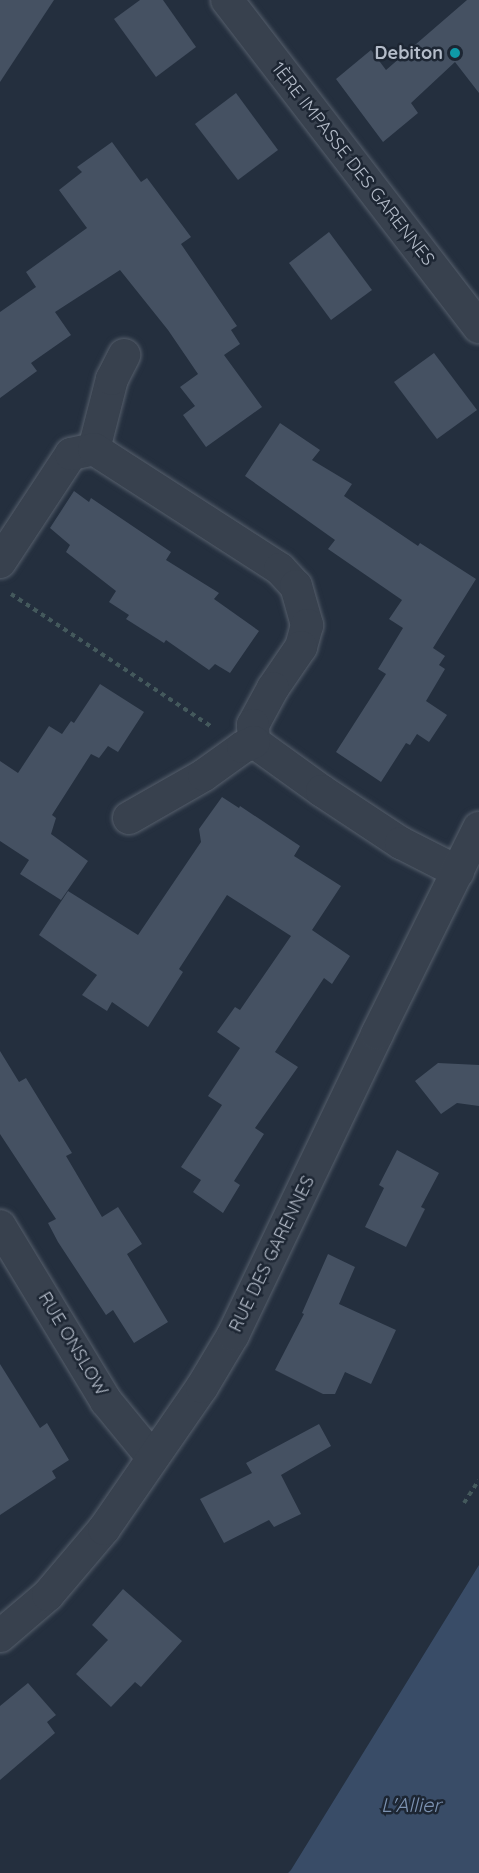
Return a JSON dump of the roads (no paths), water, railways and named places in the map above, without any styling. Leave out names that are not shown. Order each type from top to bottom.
[{"type":"street","name":"1ÈRE IMPASSE DES GARENNES","points":[[227,0],[479,327]]},
{"type":"street","points":[[94,449],[112,379],[124,355]]},
{"type":"street","points":[[0,562],[71,454],[94,449],[280,569],[296,586],[307,625],[301,648],[273,688],[253,725],[249,744],[204,775],[129,818]]},
{"type":"street","points":[[249,744],[401,843],[458,872]]},
{"type":"street","name":"RUE DES GARENNES","points":[[0,1636],[48,1595],[104,1529],[202,1387],[233,1335],[376,1034],[479,828]]},
{"type":"street","name":"RUE ONSLOW","points":[[0,1226],[106,1401],[152,1457]]},
{"type":"water","name":"L'Allier","points":[[479,1565],[479,1873],[288,1873],[291,1870]]},
{"type":"place","name":"Debiton","points":[[455,53]]}]
